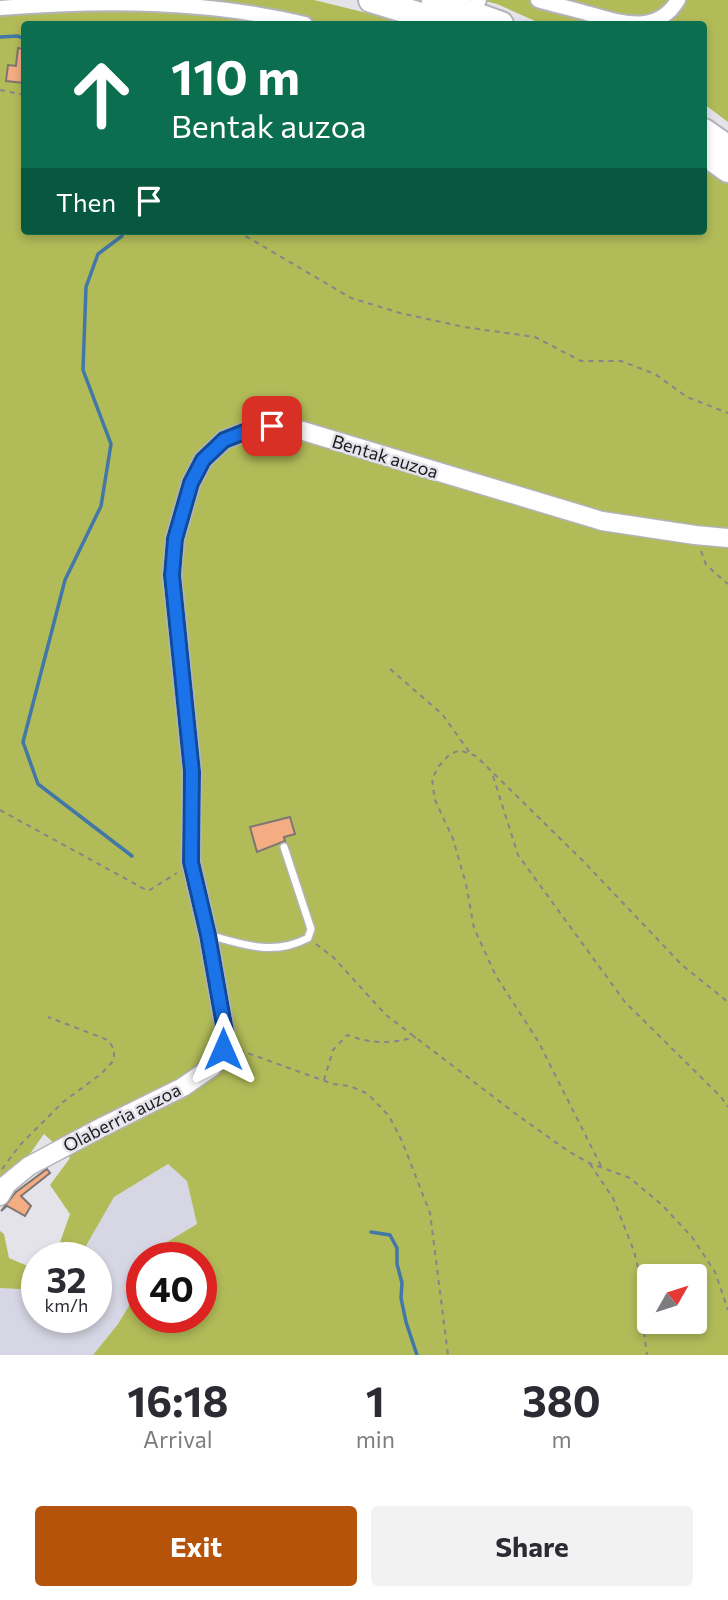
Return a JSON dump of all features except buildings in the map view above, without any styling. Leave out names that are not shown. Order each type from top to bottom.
[{"type":"highway","points":[[371,0],[440,21]]},
{"type":"highway","points":[[434,0],[493,21]]},
{"type":"highway","points":[[707,133],[728,148]]},
{"type":"highway","points":[[707,155],[728,170]]},
{"type":"street","points":[[538,0],[613,21]]},
{"type":"street","points":[[653,21],[670,12],[678,0]]},
{"type":"street","points":[[0,8],[99,2],[181,3],[243,10],[292,21]]},
{"type":"street","name":"Bentak auzoa","points":[[191,862],[192,772],[172,575],[175,539],[191,483],[203,460],[224,440],[262,427],[303,431],[602,522],[695,536],[728,538]]},
{"type":"street","points":[[191,862],[208,935],[225,1031],[223,1049]]},
{"type":"street","name":"Olaberria auzoa","points":[[0,1196],[7,1184],[29,1166],[104,1125],[183,1087],[212,1067],[223,1049]]},
{"type":"lane","points":[[208,935],[275,949],[308,938],[311,929],[284,847]]},
{"type":"path","points":[[0,90],[21,94]]},
{"type":"path","points":[[244,235],[351,298],[400,313],[464,327],[535,337],[581,360],[621,361],[655,374],[687,397],[728,414]]},
{"type":"path","points":[[695,536],[706,565],[728,584]]},
{"type":"path","points":[[390,670],[442,714],[471,754],[584,862],[682,965],[728,1002]]},
{"type":"path","points":[[471,754],[459,751],[448,756],[439,765],[432,779],[436,800],[453,839],[466,884],[474,928],[496,976],[538,1041],[601,1166]]},
{"type":"path","points":[[492,773],[518,855],[625,1002],[728,1107]]},
{"type":"path","points":[[0,810],[148,891],[161,885],[191,862]]},
{"type":"path","points":[[308,938],[333,957],[386,1014],[520,1117],[589,1163],[630,1178],[662,1205],[692,1237],[715,1272],[728,1310]]},
{"type":"path","points":[[0,1173],[4,1163],[63,1102],[101,1074],[114,1060],[114,1049],[108,1040],[47,1017]]},
{"type":"path","points":[[324,1081],[333,1050],[347,1035],[372,1043],[389,1044],[416,1037]]},
{"type":"path","points":[[223,1049],[242,1050],[324,1081],[350,1086],[368,1094],[389,1116],[402,1141],[430,1213],[448,1355]]},
{"type":"path","points":[[589,1163],[613,1198],[634,1251],[641,1280],[647,1355]]},
{"type":"shaded area","points":[[168,1164],[187,1181],[197,1224],[167,1242],[126,1242],[126,1311],[112,1331],[112,1242],[88,1242],[114,1197]]},
{"type":"shaded area","points":[[0,1288],[21,1289],[21,1333],[111,1333],[93,1355],[0,1355]]},
{"type":"green space","points":[[0,0],[314,0],[400,21],[21,21],[21,235],[707,235],[707,163],[728,177],[728,1355],[93,1355],[112,1333],[126,1311],[126,1333],[217,1333],[217,1242],[167,1242],[197,1224],[187,1181],[168,1164],[114,1197],[88,1242],[60,1242],[70,1214],[50,1185],[70,1158],[44,1134],[0,1196]]},
{"type":"green space","points":[[481,0],[728,0],[728,122],[707,106],[707,21],[535,21]]},
{"type":"green space","points":[[0,1231],[4,1234],[9,1258],[21,1263],[21,1289],[0,1288]]},
{"type":"waterway","points":[[0,37],[21,38]]},
{"type":"waterway","points":[[122,236],[98,254],[86,287],[83,370],[111,444],[101,506],[65,580],[23,742],[38,784],[132,856]]},
{"type":"waterway","points":[[371,1232],[390,1235],[397,1248],[397,1264],[402,1283],[401,1298],[417,1355]]},
{"type":"route","points":[[223,1049],[225,1031],[208,935],[191,862],[192,772],[172,575],[175,539],[191,483],[203,460],[224,440],[252,429],[272,426]]}]
